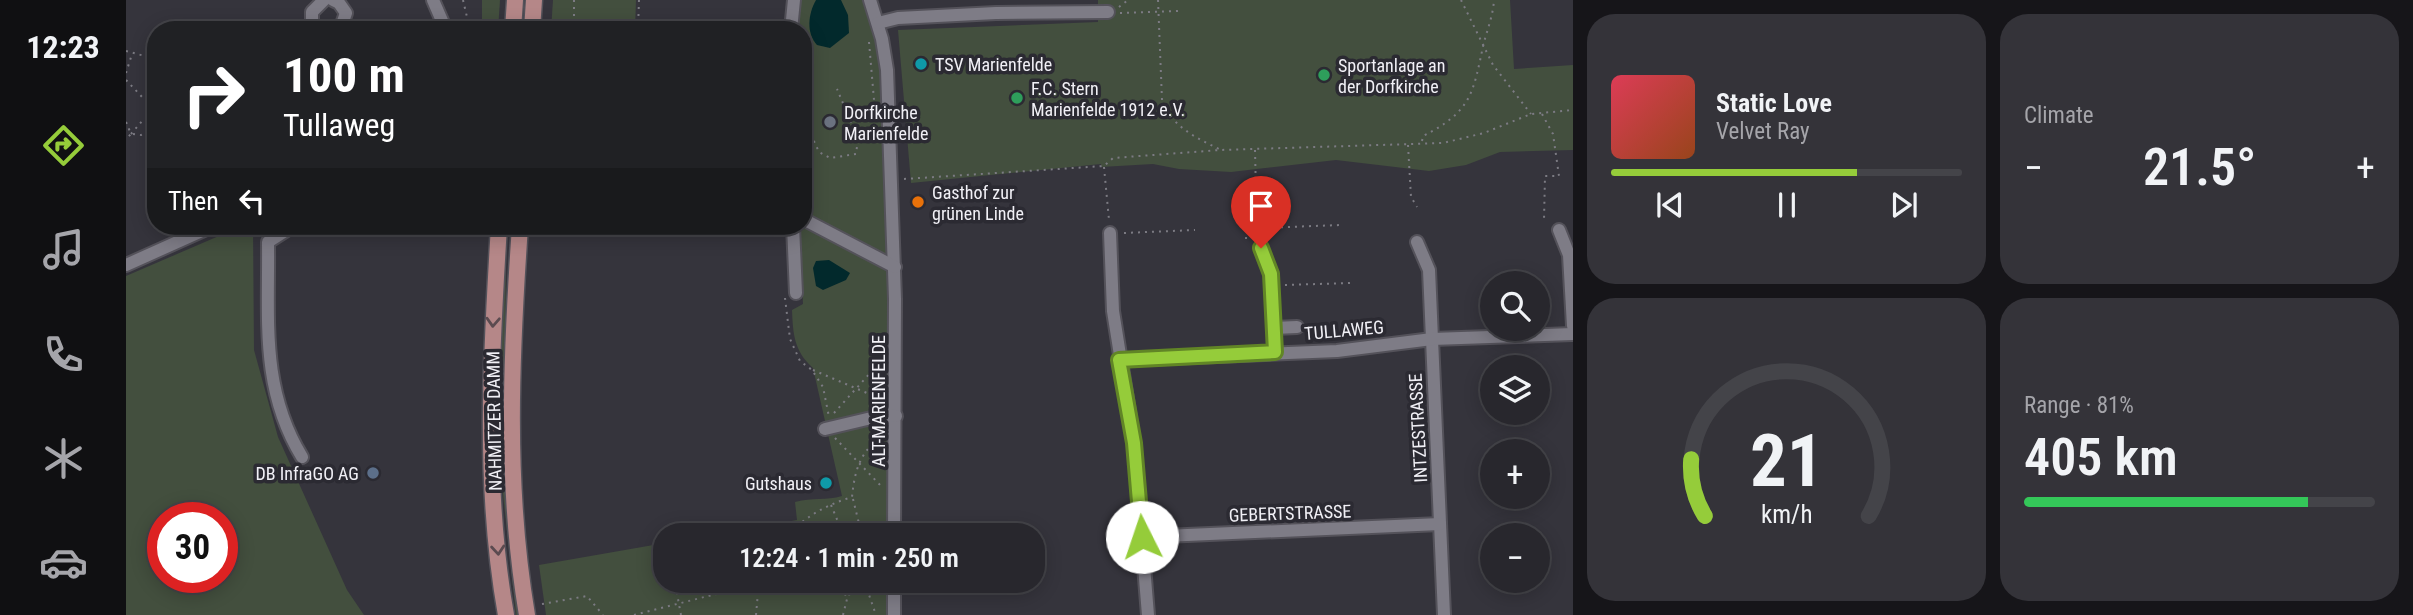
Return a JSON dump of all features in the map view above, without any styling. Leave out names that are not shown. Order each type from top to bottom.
[{"type":"main road","points":[[514,21],[515,0]]},
{"type":"main road","points":[[533,21],[534,0]]},
{"type":"main road","name":"NAHMITZER DAMM","points":[[499,235],[491,423],[498,551],[506,615]]},
{"type":"main road","name":"NAHMITZER DAMM","points":[[519,235],[511,382],[511,446],[527,615]]},
{"type":"street","points":[[312,21],[312,12],[324,0]]},
{"type":"street","points":[[433,0],[442,21]]},
{"type":"street","points":[[792,21],[794,0]]},
{"type":"street","name":"ALT-MARIENFELDE","points":[[870,0],[878,23],[887,70],[895,267],[894,523]]},
{"type":"street","points":[[339,1],[345,21]]},
{"type":"street","points":[[878,23],[898,18],[996,13],[1108,12]]},
{"type":"street","points":[[812,224],[895,267]]},
{"type":"street","points":[[1559,230],[1569,255],[1573,326]]},
{"type":"street","points":[[1110,233],[1119,360],[1134,443],[1148,615]]},
{"type":"street","points":[[126,265],[193,235]]},
{"type":"street","points":[[279,235],[268,242],[268,352],[271,379],[290,439],[302,457]]},
{"type":"street","points":[[790,292],[793,235]]},
{"type":"street","name":"INTZESTRASSE","points":[[1417,243],[1429,270],[1444,615]]},
{"type":"street","points":[[1261,248],[1271,274],[1275,352]]},
{"type":"street","points":[[1274,328],[1297,327]]},
{"type":"street","name":"TULLAWEG","points":[[1119,360],[1350,350],[1432,339],[1573,334]]},
{"type":"street","points":[[828,429],[884,415],[896,416]]},
{"type":"street","name":"GEBERTSTRASSE","points":[[1142,537],[1440,524]]},
{"type":"street","points":[[894,593],[894,615]]},
{"type":"path","points":[[463,0],[468,21]]},
{"type":"path","points":[[574,0],[574,21]]},
{"type":"path","points":[[638,21],[639,0]]},
{"type":"path","points":[[1158,0],[1162,100],[1167,113],[1179,127],[1220,150]]},
{"type":"path","points":[[1461,0],[1507,85],[1531,114]]},
{"type":"path","points":[[1422,142],[1423,136],[1452,118],[1467,101],[1478,80],[1494,0]]},
{"type":"path","points":[[1108,12],[1179,11]]},
{"type":"path","points":[[869,33],[876,124]]},
{"type":"path","points":[[126,51],[147,57]]},
{"type":"path","points":[[126,73],[132,53]]},
{"type":"path","points":[[126,80],[147,101]]},
{"type":"path","points":[[812,137],[819,152],[830,158],[856,154],[858,139],[837,89]]},
{"type":"path","points":[[902,179],[1104,166],[1113,159],[1220,150],[1459,141],[1531,114],[1573,110]]},
{"type":"path","points":[[1541,114],[1553,134],[1559,176],[1545,176],[1544,220]]},
{"type":"path","points":[[126,139],[147,119]]},
{"type":"path","points":[[126,122],[131,134]]},
{"type":"path","points":[[131,134],[147,133]]},
{"type":"path","points":[[1408,144],[1411,197],[1417,207]]},
{"type":"path","points":[[1246,239],[1248,192],[1257,193],[1255,149]]},
{"type":"path","points":[[1104,166],[1110,233],[1195,230]]},
{"type":"path","points":[[1260,228],[1268,230],[1341,225]]},
{"type":"path","points":[[1279,285],[1350,283]]},
{"type":"path","points":[[790,292],[790,339],[800,361],[812,370],[823,387],[829,419],[885,356],[884,367]]},
{"type":"path","points":[[812,370],[818,369],[884,400],[884,389]]},
{"type":"path","points":[[828,429],[883,488]]},
{"type":"path","points":[[859,523],[852,498],[858,459],[867,447],[884,433]]},
{"type":"path","points":[[806,523],[815,510],[852,498]]},
{"type":"path","points":[[830,503],[838,523]]},
{"type":"path","points":[[676,593],[681,615]]},
{"type":"path","points":[[634,615],[720,593]]},
{"type":"path","points":[[756,615],[758,593]]},
{"type":"path","points":[[843,615],[847,598],[845,593]]},
{"type":"path","points":[[847,598],[857,593]]},
{"type":"path","points":[[869,593],[876,615]]},
{"type":"path","points":[[542,604],[587,596],[603,615]]},
{"type":"shaded area","points":[[482,0],[500,0],[499,21],[482,21]]},
{"type":"shaded area","points":[[553,0],[636,0],[635,21],[552,21]]},
{"type":"shaded area","points":[[799,0],[864,0],[875,31],[882,81],[889,318],[889,523],[780,523],[797,520],[795,502],[842,496],[813,368],[798,349],[793,327],[792,310],[803,304],[799,235],[812,235],[812,21],[797,21]]},
{"type":"shaded area","points":[[816,0],[841,0],[848,15],[849,33],[830,48],[817,45],[812,38],[811,11]]},
{"type":"shaded area","points":[[1098,0],[1510,0],[1514,69],[1573,65],[1573,150],[1500,152],[1466,165],[1429,171],[1336,160],[1231,172],[1179,169],[1153,164],[1101,167],[1101,164],[911,183],[898,30],[1098,22]]},
{"type":"shaded area","points":[[221,235],[253,235],[254,350],[278,437],[347,590],[364,615],[126,615],[126,276]]},
{"type":"shaded area","points":[[506,259],[505,374],[501,346]]},
{"type":"shaded area","points":[[829,260],[850,273],[846,280],[823,290],[816,286],[813,268],[816,261]]},
{"type":"shaded area","points":[[501,476],[506,476],[520,615],[516,615]]},
{"type":"shaded area","points":[[653,545],[653,593],[888,593],[888,615],[546,615],[539,565]]},
{"type":"place","name":"TSV Marienfelde","points":[[921,64]]},
{"type":"place","name":"Sportanlage an der Dorfkirche","points":[[1324,75]]},
{"type":"place","name":"F.C. Stern Marienfelde 1912 e.V.","points":[[1017,98]]},
{"type":"place","name":"Dorfkirche Marienfelde","points":[[830,122]]},
{"type":"place","name":"Gasthof zur grünen Linde","points":[[918,202]]},
{"type":"place","name":"DB InfraGO AG","points":[[373,473]]},
{"type":"place","name":"Gutshaus","points":[[826,483]]},
{"type":"route","points":[[1142,537],[1132,424],[1119,360],[1275,352],[1271,274],[1261,248]]}]
